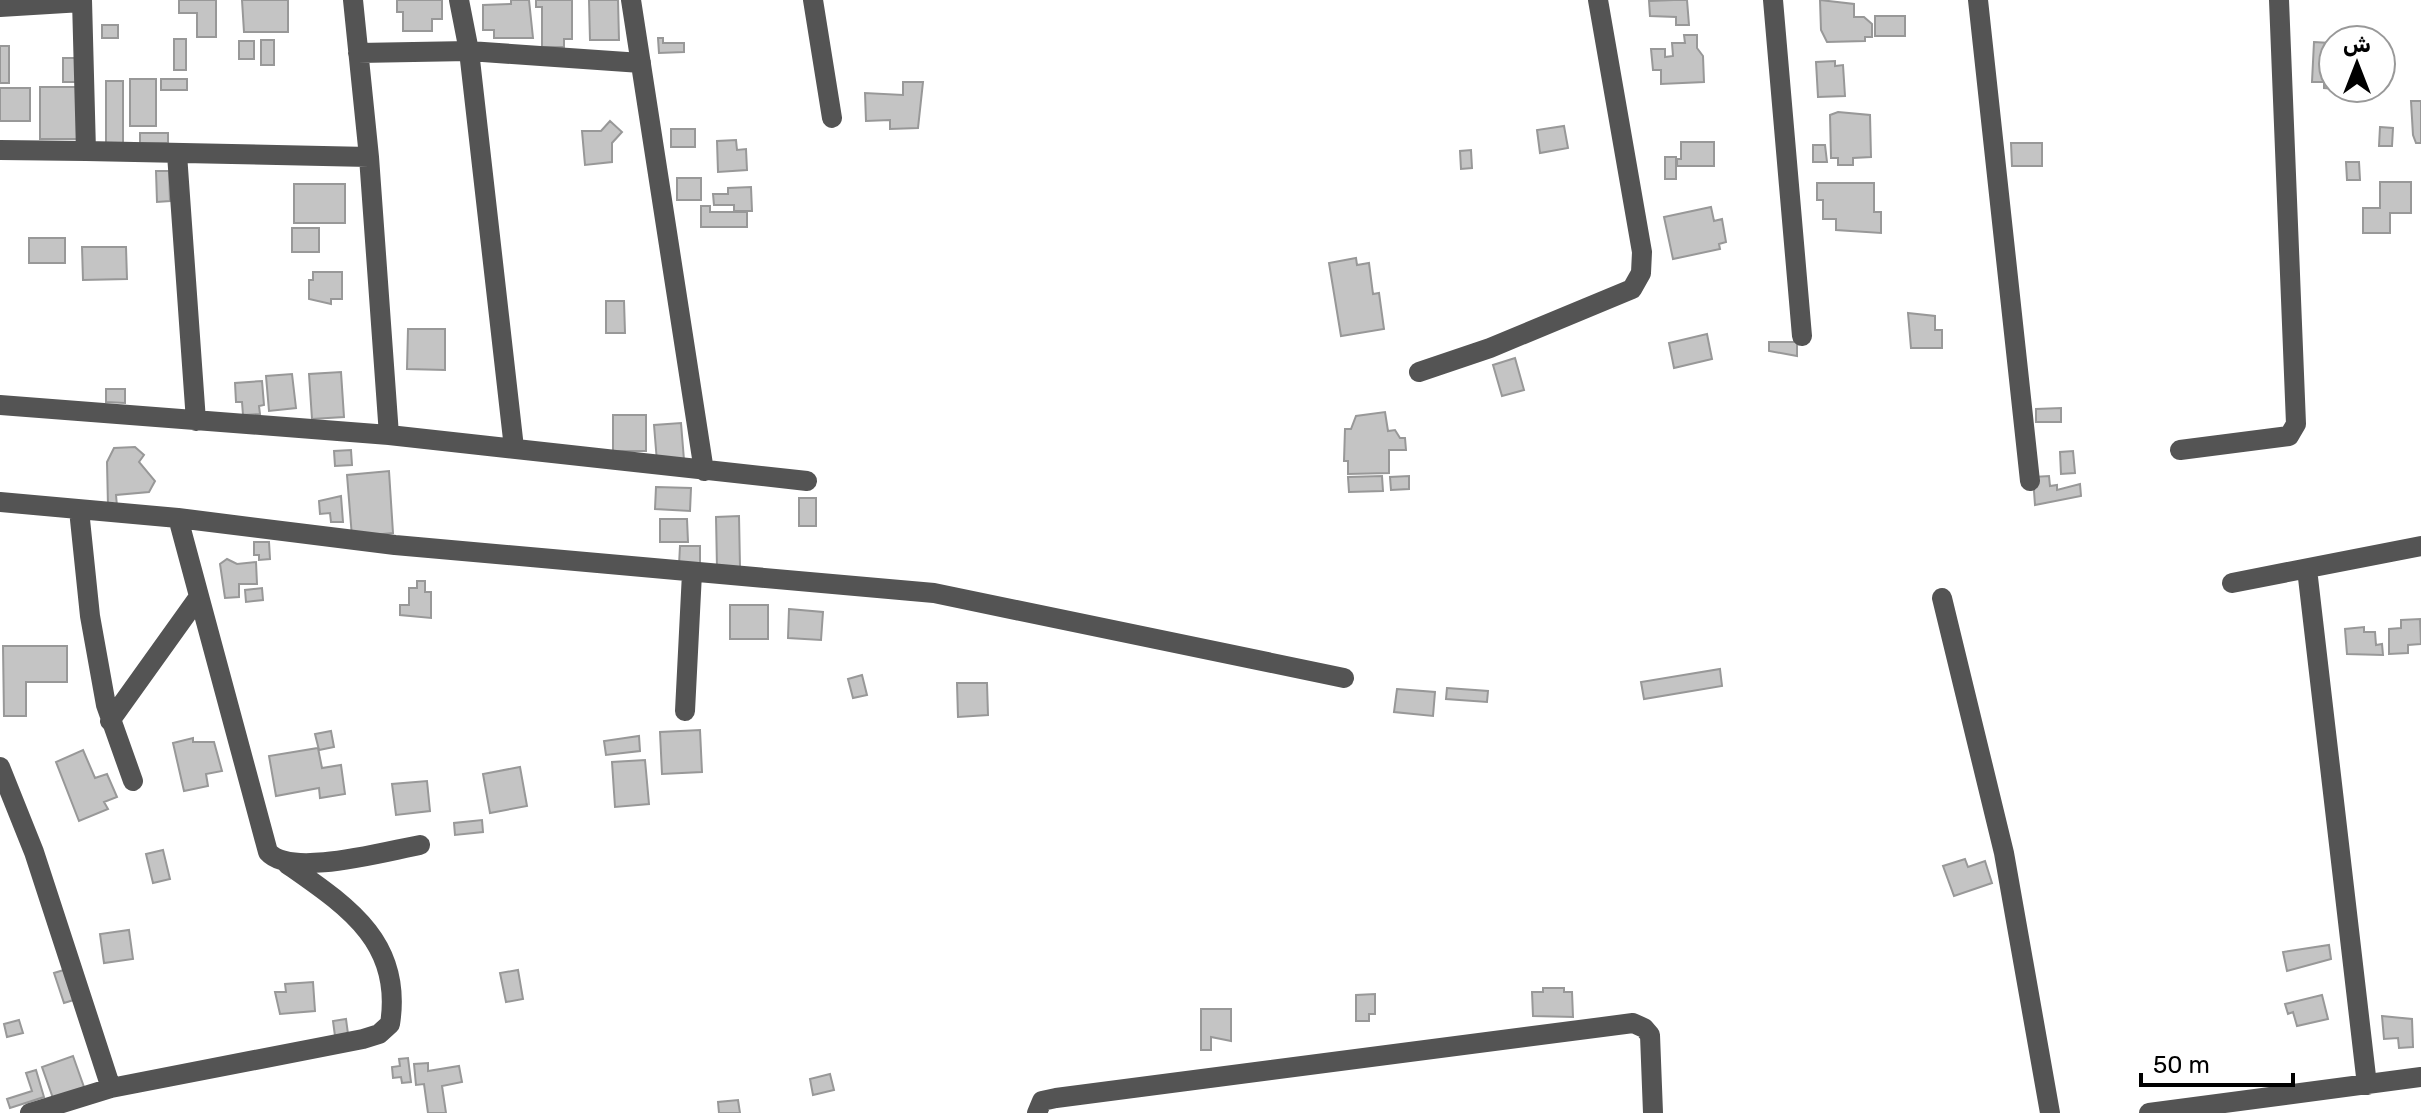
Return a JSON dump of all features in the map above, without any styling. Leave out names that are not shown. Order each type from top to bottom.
[{"type":"street","points":[[353,0],[369,157],[389,435]]},
{"type":"street","points":[[459,0],[469,51],[514,448]]},
{"type":"street","points":[[631,0],[704,471]]},
{"type":"street","points":[[813,0],[832,118]]},
{"type":"street","points":[[1419,372],[1490,348],[1618,295],[1632,289],[1638,281],[1642,252],[1598,0]]},
{"type":"street","points":[[1773,0],[1802,336]]},
{"type":"street","points":[[1978,0],[2030,481]]},
{"type":"street","points":[[2180,450],[2289,436],[2296,424],[2279,0]]},
{"type":"street","points":[[0,7],[82,1],[86,151]]},
{"type":"street","points":[[358,53],[469,51],[641,63]]},
{"type":"street","points":[[0,150],[369,157]]},
{"type":"street","points":[[177,154],[196,421]]},
{"type":"street","points":[[0,405],[389,435],[807,481]]},
{"type":"street","points":[[0,502],[178,518],[395,545],[934,593],[1344,678]]},
{"type":"street","points":[[79,510],[90,616],[110,721],[133,781]]},
{"type":"street","points":[[30,1113],[111,1088],[363,1039],[379,1034],[390,1024],[392,985],[374,937],[349,910],[273,857],[262,839],[178,518]]},
{"type":"street","points":[[2232,583],[2421,546]]},
{"type":"street","points":[[2307,569],[2367,1085]]},
{"type":"street","points":[[685,711],[692,573]]},
{"type":"street","points":[[110,721],[198,598]]},
{"type":"street","points":[[1942,598],[2009,878],[2050,1113]]},
{"type":"street","points":[[0,767],[34,852],[111,1088]]},
{"type":"street","points":[[287,864],[420,845]]},
{"type":"street","points":[[1037,1113],[1042,1101],[1056,1098],[1633,1023],[1650,1035],[1653,1113]]},
{"type":"street","points":[[2149,1113],[2421,1077]]},
{"type":"building","points":[[179,0],[216,0],[216,37],[197,37],[197,13],[179,13]]},
{"type":"building","points":[[242,0],[288,0],[288,32],[244,32]]},
{"type":"building","points":[[397,0],[442,0],[442,19],[432,19],[432,31],[403,31],[403,12],[397,12]]},
{"type":"building","points":[[511,0],[529,0],[533,38],[494,38],[494,30],[483,30],[483,5],[511,4]]},
{"type":"building","points":[[536,0],[572,0],[572,39],[564,39],[564,47],[542,47],[542,7],[536,7]]},
{"type":"building","points":[[589,0],[618,0],[619,40],[590,40]]},
{"type":"building","points":[[1687,0],[1689,25],[1676,25],[1676,17],[1650,16],[1649,1]]},
{"type":"building","points":[[1820,0],[1854,4],[1854,17],[1864,17],[1872,24],[1872,37],[1865,37],[1865,41],[1827,42],[1821,30]]},
{"type":"building","points":[[1875,16],[1905,16],[1905,36],[1875,36]]},
{"type":"building","points":[[102,25],[118,25],[118,38],[102,38]]},
{"type":"building","points":[[1684,35],[1697,35],[1697,48],[1703,56],[1704,82],[1661,84],[1661,70],[1653,70],[1651,49],[1665,49],[1665,57],[1673,56],[1672,43],[1685,43]]},
{"type":"building","points":[[658,38],[663,38],[663,43],[684,43],[684,52],[659,53]]},
{"type":"building","points":[[174,39],[186,39],[186,70],[174,70]]},
{"type":"building","points":[[261,40],[274,40],[274,65],[261,65]]},
{"type":"building","points":[[239,41],[254,41],[254,59],[239,59]]},
{"type":"building","points":[[2314,42],[2317,42],[2317,82],[2312,82]]},
{"type":"building","points":[[0,46],[9,46],[9,83],[0,83]]},
{"type":"building","points":[[63,58],[79,58],[79,82],[63,82]]},
{"type":"building","points":[[1835,61],[1835,66],[1843,65],[1845,96],[1818,97],[1816,62]]},
{"type":"building","points":[[130,79],[156,79],[156,126],[130,126]]},
{"type":"building","points":[[161,79],[187,79],[187,90],[161,90]]},
{"type":"building","points":[[106,81],[123,81],[123,143],[106,143]]},
{"type":"building","points":[[903,82],[923,82],[918,128],[890,129],[890,120],[866,121],[865,93],[903,95]]},
{"type":"building","points":[[40,87],[77,87],[77,139],[40,139]]},
{"type":"building","points":[[0,88],[30,88],[30,121],[0,121]]},
{"type":"building","points":[[2411,101],[2421,101],[2421,143],[2416,143],[2413,135]]},
{"type":"building","points":[[1838,112],[1870,115],[1871,157],[1853,158],[1853,165],[1838,165],[1838,158],[1831,158],[1830,115]]},
{"type":"building","points":[[610,121],[622,132],[612,143],[612,162],[585,165],[582,131],[601,131]]},
{"type":"building","points":[[1564,126],[1568,148],[1540,153],[1537,130]]},
{"type":"building","points":[[2380,127],[2393,128],[2392,146],[2379,146]]},
{"type":"building","points":[[671,129],[695,129],[695,147],[671,147]]},
{"type":"building","points":[[140,133],[168,133],[168,143],[140,143]]},
{"type":"building","points":[[736,140],[737,150],[746,149],[747,170],[718,172],[717,141]]},
{"type":"building","points":[[1681,142],[1714,142],[1714,166],[1677,166],[1677,159],[1681,159]]},
{"type":"building","points":[[2011,143],[2042,143],[2042,166],[2012,166]]},
{"type":"building","points":[[1813,145],[1825,145],[1827,162],[1813,162]]},
{"type":"building","points":[[1471,150],[1472,168],[1461,169],[1460,151]]},
{"type":"building","points":[[1665,157],[1676,157],[1676,179],[1665,179]]},
{"type":"building","points":[[2346,162],[2359,162],[2360,180],[2347,180]]},
{"type":"building","points":[[156,171],[169,171],[170,201],[157,202]]},
{"type":"building","points":[[677,178],[701,178],[701,200],[677,200]]},
{"type":"building","points":[[2380,182],[2411,182],[2411,213],[2390,213],[2390,233],[2363,233],[2363,208],[2380,208]]},
{"type":"building","points":[[1817,183],[1874,183],[1874,212],[1881,212],[1881,233],[1836,230],[1836,219],[1823,219],[1823,200],[1817,200]]},
{"type":"building","points":[[294,184],[345,184],[345,223],[294,223]]},
{"type":"building","points":[[751,187],[752,211],[734,211],[734,205],[714,205],[713,194],[728,194],[728,188]]},
{"type":"building","points":[[701,206],[710,206],[710,212],[747,212],[747,227],[701,227]]},
{"type":"building","points":[[1711,207],[1714,221],[1722,219],[1726,242],[1719,244],[1720,249],[1673,259],[1664,217]]},
{"type":"building","points":[[292,228],[319,228],[319,252],[292,252]]},
{"type":"building","points":[[29,238],[65,238],[65,263],[29,263]]},
{"type":"building","points":[[82,247],[126,247],[127,279],[83,280]]},
{"type":"building","points":[[1356,258],[1357,265],[1369,263],[1373,294],[1379,293],[1384,329],[1341,336],[1329,263]]},
{"type":"building","points":[[313,272],[342,272],[342,299],[331,299],[331,304],[309,299],[309,280],[313,280]]},
{"type":"building","points":[[606,301],[624,301],[625,333],[606,333]]},
{"type":"building","points":[[1908,313],[1935,316],[1935,330],[1942,330],[1942,348],[1911,348]]},
{"type":"building","points":[[408,329],[445,329],[445,370],[407,369]]},
{"type":"building","points":[[1707,334],[1712,359],[1674,368],[1669,343]]},
{"type":"building","points":[[1769,342],[1797,342],[1797,356],[1769,351]]},
{"type":"building","points":[[1515,358],[1524,390],[1502,396],[1493,365]]},
{"type":"building","points":[[341,372],[344,417],[312,419],[309,374]]},
{"type":"building","points":[[292,374],[296,408],[269,411],[266,376]]},
{"type":"building","points":[[262,381],[264,405],[259,406],[260,414],[243,415],[242,402],[236,402],[235,383]]},
{"type":"building","points":[[106,389],[125,389],[125,403],[106,402]]},
{"type":"building","points":[[2061,408],[2061,422],[2036,422],[2036,409]]},
{"type":"building","points":[[1385,412],[1388,431],[1395,430],[1400,438],[1405,438],[1406,450],[1389,450],[1389,473],[1348,474],[1348,461],[1344,461],[1345,429],[1351,429],[1356,416]]},
{"type":"building","points":[[613,415],[646,415],[646,451],[613,451]]},
{"type":"building","points":[[681,423],[684,460],[657,462],[654,425]]},
{"type":"building","points":[[135,447],[144,455],[139,462],[155,481],[149,492],[116,495],[117,506],[108,506],[107,462],[114,448]]},
{"type":"building","points":[[351,450],[352,465],[335,466],[334,451]]},
{"type":"building","points":[[2073,451],[2075,473],[2061,474],[2060,452]]},
{"type":"building","points":[[389,471],[393,533],[352,537],[347,475]]},
{"type":"building","points":[[1382,476],[1383,491],[1349,492],[1348,477]]},
{"type":"building","points":[[1409,476],[1409,489],[1391,490],[1390,477]]},
{"type":"building","points":[[2049,476],[2050,486],[2057,485],[2057,490],[2080,484],[2081,496],[2035,505],[2033,477]]},
{"type":"building","points":[[656,487],[691,488],[690,511],[655,509]]},
{"type":"building","points":[[341,496],[343,522],[331,522],[330,513],[320,514],[319,501]]},
{"type":"building","points":[[799,498],[816,498],[816,526],[799,526]]},
{"type":"building","points":[[739,516],[740,567],[717,568],[716,517]]},
{"type":"building","points":[[660,519],[687,519],[688,542],[660,542]]},
{"type":"building","points":[[254,542],[269,542],[270,559],[259,560],[259,555],[254,555]]},
{"type":"building","points":[[680,546],[700,546],[700,566],[679,565]]},
{"type":"building","points":[[227,559],[237,564],[256,562],[257,584],[239,584],[239,597],[225,598],[220,564]]},
{"type":"building","points":[[417,581],[425,581],[425,592],[431,592],[431,618],[400,615],[400,605],[409,605],[409,588],[417,588]]},
{"type":"building","points":[[262,588],[263,600],[246,602],[245,590]]},
{"type":"building","points":[[730,605],[768,605],[768,639],[730,639]]},
{"type":"building","points":[[789,609],[823,612],[821,640],[788,638]]},
{"type":"building","points":[[2420,619],[2421,644],[2408,645],[2408,653],[2389,654],[2389,629],[2401,628],[2401,620]]},
{"type":"building","points":[[2364,627],[2364,632],[2375,632],[2376,645],[2382,644],[2383,655],[2347,654],[2345,629]]},
{"type":"building","points":[[3,646],[67,646],[67,682],[26,682],[26,716],[4,716]]},
{"type":"building","points":[[1720,669],[1722,686],[1644,699],[1641,682]]},
{"type":"building","points":[[862,675],[867,695],[853,698],[848,679]]},
{"type":"building","points":[[957,683],[987,683],[988,715],[958,717]]},
{"type":"building","points":[[1447,688],[1488,691],[1487,702],[1446,699]]},
{"type":"building","points":[[1397,689],[1435,692],[1433,716],[1394,712]]},
{"type":"building","points":[[700,730],[702,772],[662,774],[660,732]]},
{"type":"building","points":[[331,731],[334,747],[319,750],[315,734]]},
{"type":"building","points":[[639,736],[640,751],[606,755],[604,741]]},
{"type":"building","points":[[193,738],[193,742],[214,742],[222,771],[206,774],[208,786],[184,791],[173,743]]},
{"type":"building","points":[[318,748],[322,768],[341,765],[345,794],[320,798],[319,788],[276,796],[269,756]]},
{"type":"building","points":[[83,750],[95,778],[107,774],[117,797],[104,802],[108,809],[79,821],[56,762]]},
{"type":"building","points":[[645,760],[649,804],[615,807],[612,762]]},
{"type":"building","points":[[520,767],[527,806],[490,813],[483,774]]},
{"type":"building","points":[[427,781],[430,811],[396,815],[392,784]]},
{"type":"building","points":[[482,820],[483,832],[455,835],[454,823]]},
{"type":"building","points":[[163,850],[170,879],[153,883],[146,854]]},
{"type":"building","points":[[1965,859],[1968,867],[1985,861],[1992,883],[1954,896],[1943,866]]},
{"type":"building","points":[[129,930],[133,959],[104,963],[100,934]]},
{"type":"building","points":[[2329,945],[2331,959],[2287,971],[2283,952]]},
{"type":"building","points":[[67,969],[77,999],[64,1003],[54,973]]},
{"type":"building","points":[[518,970],[523,999],[506,1002],[500,973]]},
{"type":"building","points":[[313,982],[315,1011],[280,1014],[275,992],[286,992],[285,984]]},
{"type":"building","points":[[1543,988],[1564,988],[1564,992],[1572,992],[1573,1017],[1533,1016],[1532,992],[1543,992]]},
{"type":"building","points":[[1375,994],[1375,1014],[1369,1014],[1369,1021],[1356,1021],[1356,995]]},
{"type":"building","points":[[2322,995],[2328,1019],[2297,1026],[2293,1012],[2288,1014],[2285,1004]]},
{"type":"building","points":[[1201,1009],[1231,1009],[1231,1041],[1211,1037],[1211,1050],[1201,1050]]},
{"type":"building","points":[[2382,1016],[2412,1019],[2413,1047],[2399,1048],[2398,1038],[2384,1039]]},
{"type":"building","points":[[346,1019],[348,1034],[335,1036],[333,1021]]},
{"type":"building","points":[[19,1020],[23,1033],[7,1037],[4,1024]]},
{"type":"building","points":[[73,1056],[85,1090],[54,1101],[42,1067]]},
{"type":"building","points":[[408,1058],[411,1082],[402,1083],[401,1077],[393,1078],[392,1067],[400,1066],[399,1059]]},
{"type":"building","points":[[428,1063],[428,1071],[459,1066],[462,1082],[442,1086],[446,1113],[428,1113],[424,1084],[416,1085],[414,1064]]},
{"type":"building","points":[[36,1070],[44,1097],[10,1108],[7,1099],[32,1091],[26,1073]]},
{"type":"building","points":[[830,1074],[834,1090],[813,1095],[810,1079]]},
{"type":"building","points":[[738,1100],[740,1113],[719,1113],[718,1102]]}]
